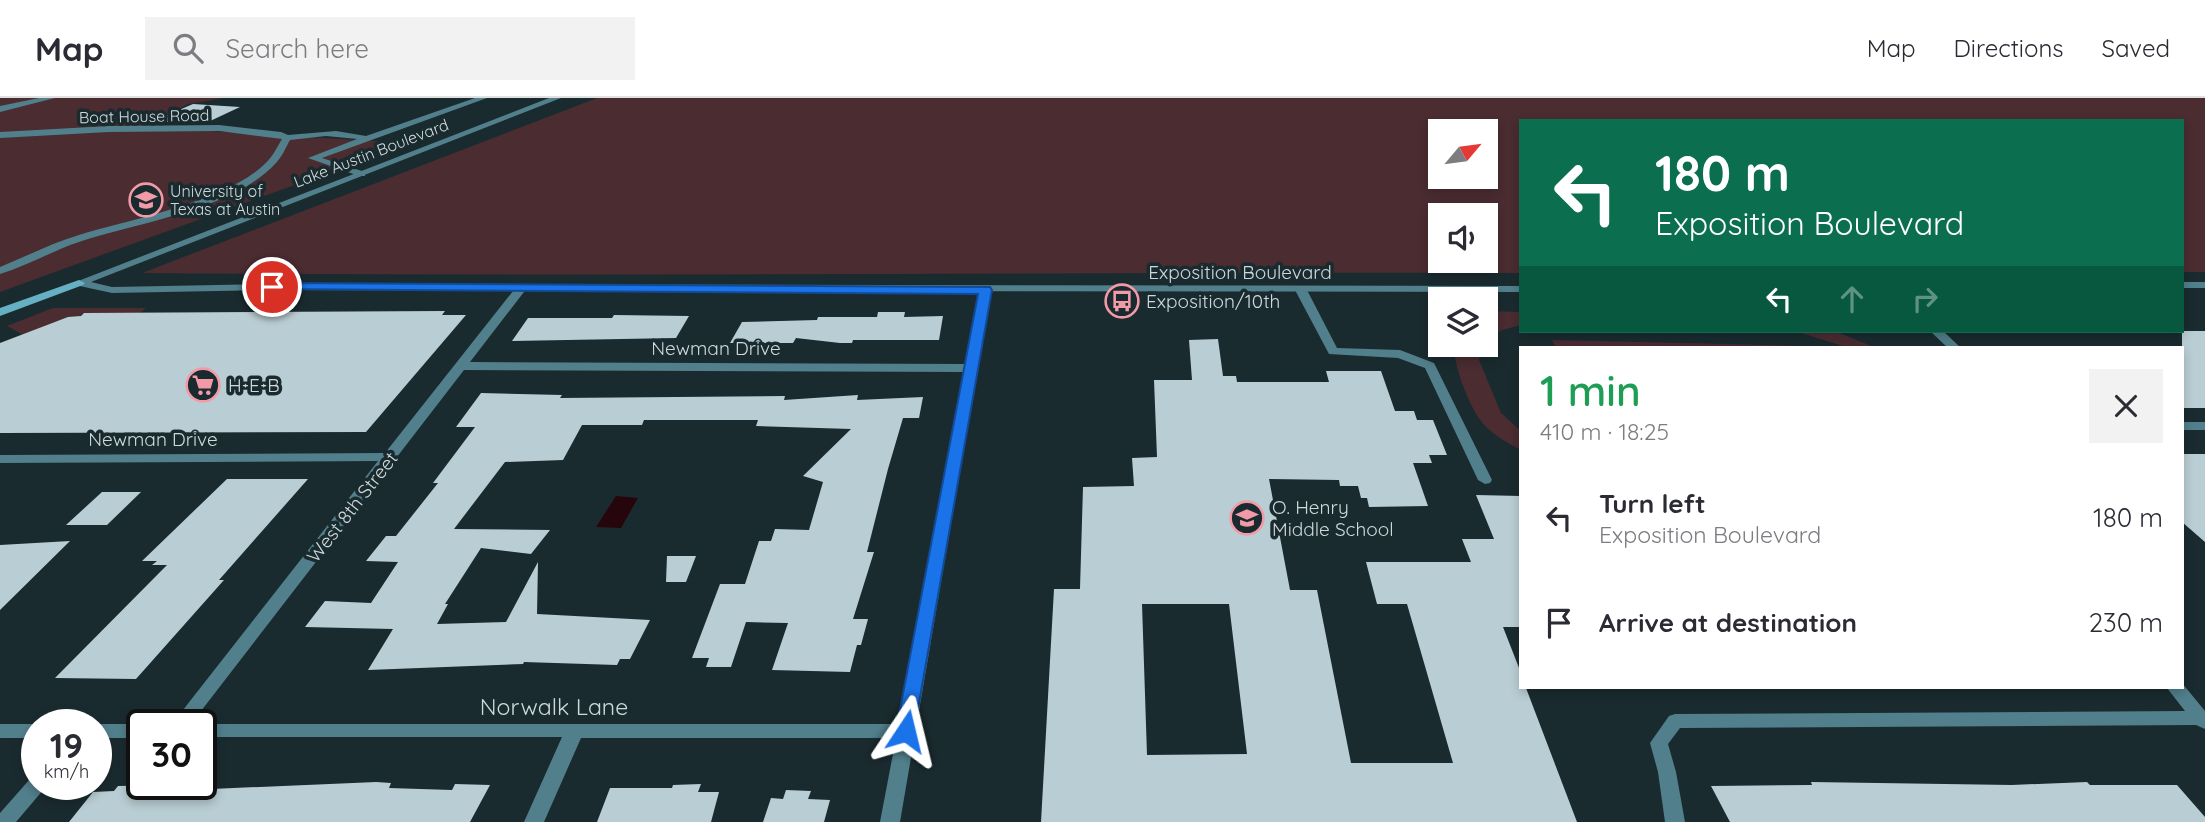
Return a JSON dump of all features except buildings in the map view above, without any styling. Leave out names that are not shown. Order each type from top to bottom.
[{"type":"main road","name":"Lake Austin Boulevard","points":[[0,312],[79,283]]},
{"type":"street","points":[[0,109],[51,98]]},
{"type":"street","points":[[362,174],[313,158],[483,98]]},
{"type":"street","name":"Lake Austin Boulevard","points":[[79,283],[557,98]]},
{"type":"street","name":"Boat House Road","points":[[0,135],[109,129],[219,128],[287,138],[312,134],[340,134],[365,139]]},
{"type":"street","points":[[0,271],[59,245],[134,225],[228,192],[277,160],[287,138]]},
{"type":"street","name":"Exposition Boulevard","points":[[79,283],[112,290],[272,287],[1519,289]]},
{"type":"street","points":[[2184,285],[2205,285]]},
{"type":"street","name":"West 8th Street","points":[[193,709],[521,288]]},
{"type":"street","points":[[890,822],[985,290]]},
{"type":"street","points":[[1301,290],[1333,351],[1400,354],[1430,366],[1486,480]]},
{"type":"street","points":[[1938,333],[1953,346]]},
{"type":"street","name":"Newman Drive","points":[[460,366],[971,368]]},
{"type":"street","points":[[2184,426],[2205,426]]},
{"type":"street","name":"Newman Drive","points":[[0,458],[391,457]]},
{"type":"street","points":[[2177,689],[2203,720]]},
{"type":"street","points":[[1675,822],[1659,743],[1675,721],[2203,720]]},
{"type":"street","name":"Norwalk Lane","points":[[217,730],[906,731]]},
{"type":"street","points":[[534,822],[575,730]]},
{"type":"street","points":[[0,731],[21,731]]},
{"type":"street","points":[[4,822],[23,800]]},
{"type":"shaded area","name":"University of Texas at Austin","points":[[0,98],[224,98],[189,104],[140,127],[410,143],[0,292]]},
{"type":"shaded area","points":[[597,98],[2205,98],[2205,272],[2184,272],[2184,119],[1519,119],[1519,273],[142,273]]},
{"type":"shaded area","points":[[53,308],[146,308],[140,313],[84,313],[72,323],[27,337],[7,326]]},
{"type":"shaded area","points":[[1498,311],[1519,312],[1519,326],[1498,332]]},
{"type":"shaded area","points":[[1801,333],[1840,333],[1871,346],[1843,346]]},
{"type":"shaded area","points":[[1552,340],[1807,346],[1555,346]]},
{"type":"shaded area","points":[[1456,357],[1479,357],[1501,413],[1519,429],[1519,449],[1494,434],[1477,415]]},
{"type":"shaded area","points":[[616,496],[638,498],[621,528],[596,527]]},
{"type":"place","name":"University of Texas at Austin","points":[[146,200]]},
{"type":"place","name":"Exposition/10th","points":[[1122,301]]},
{"type":"place","name":"H-E-B","points":[[203,385]]},
{"type":"place","name":"O. Henry Middle School","points":[[1247,518]]},
{"type":"route","points":[[272,287],[985,290],[906,731]]}]
